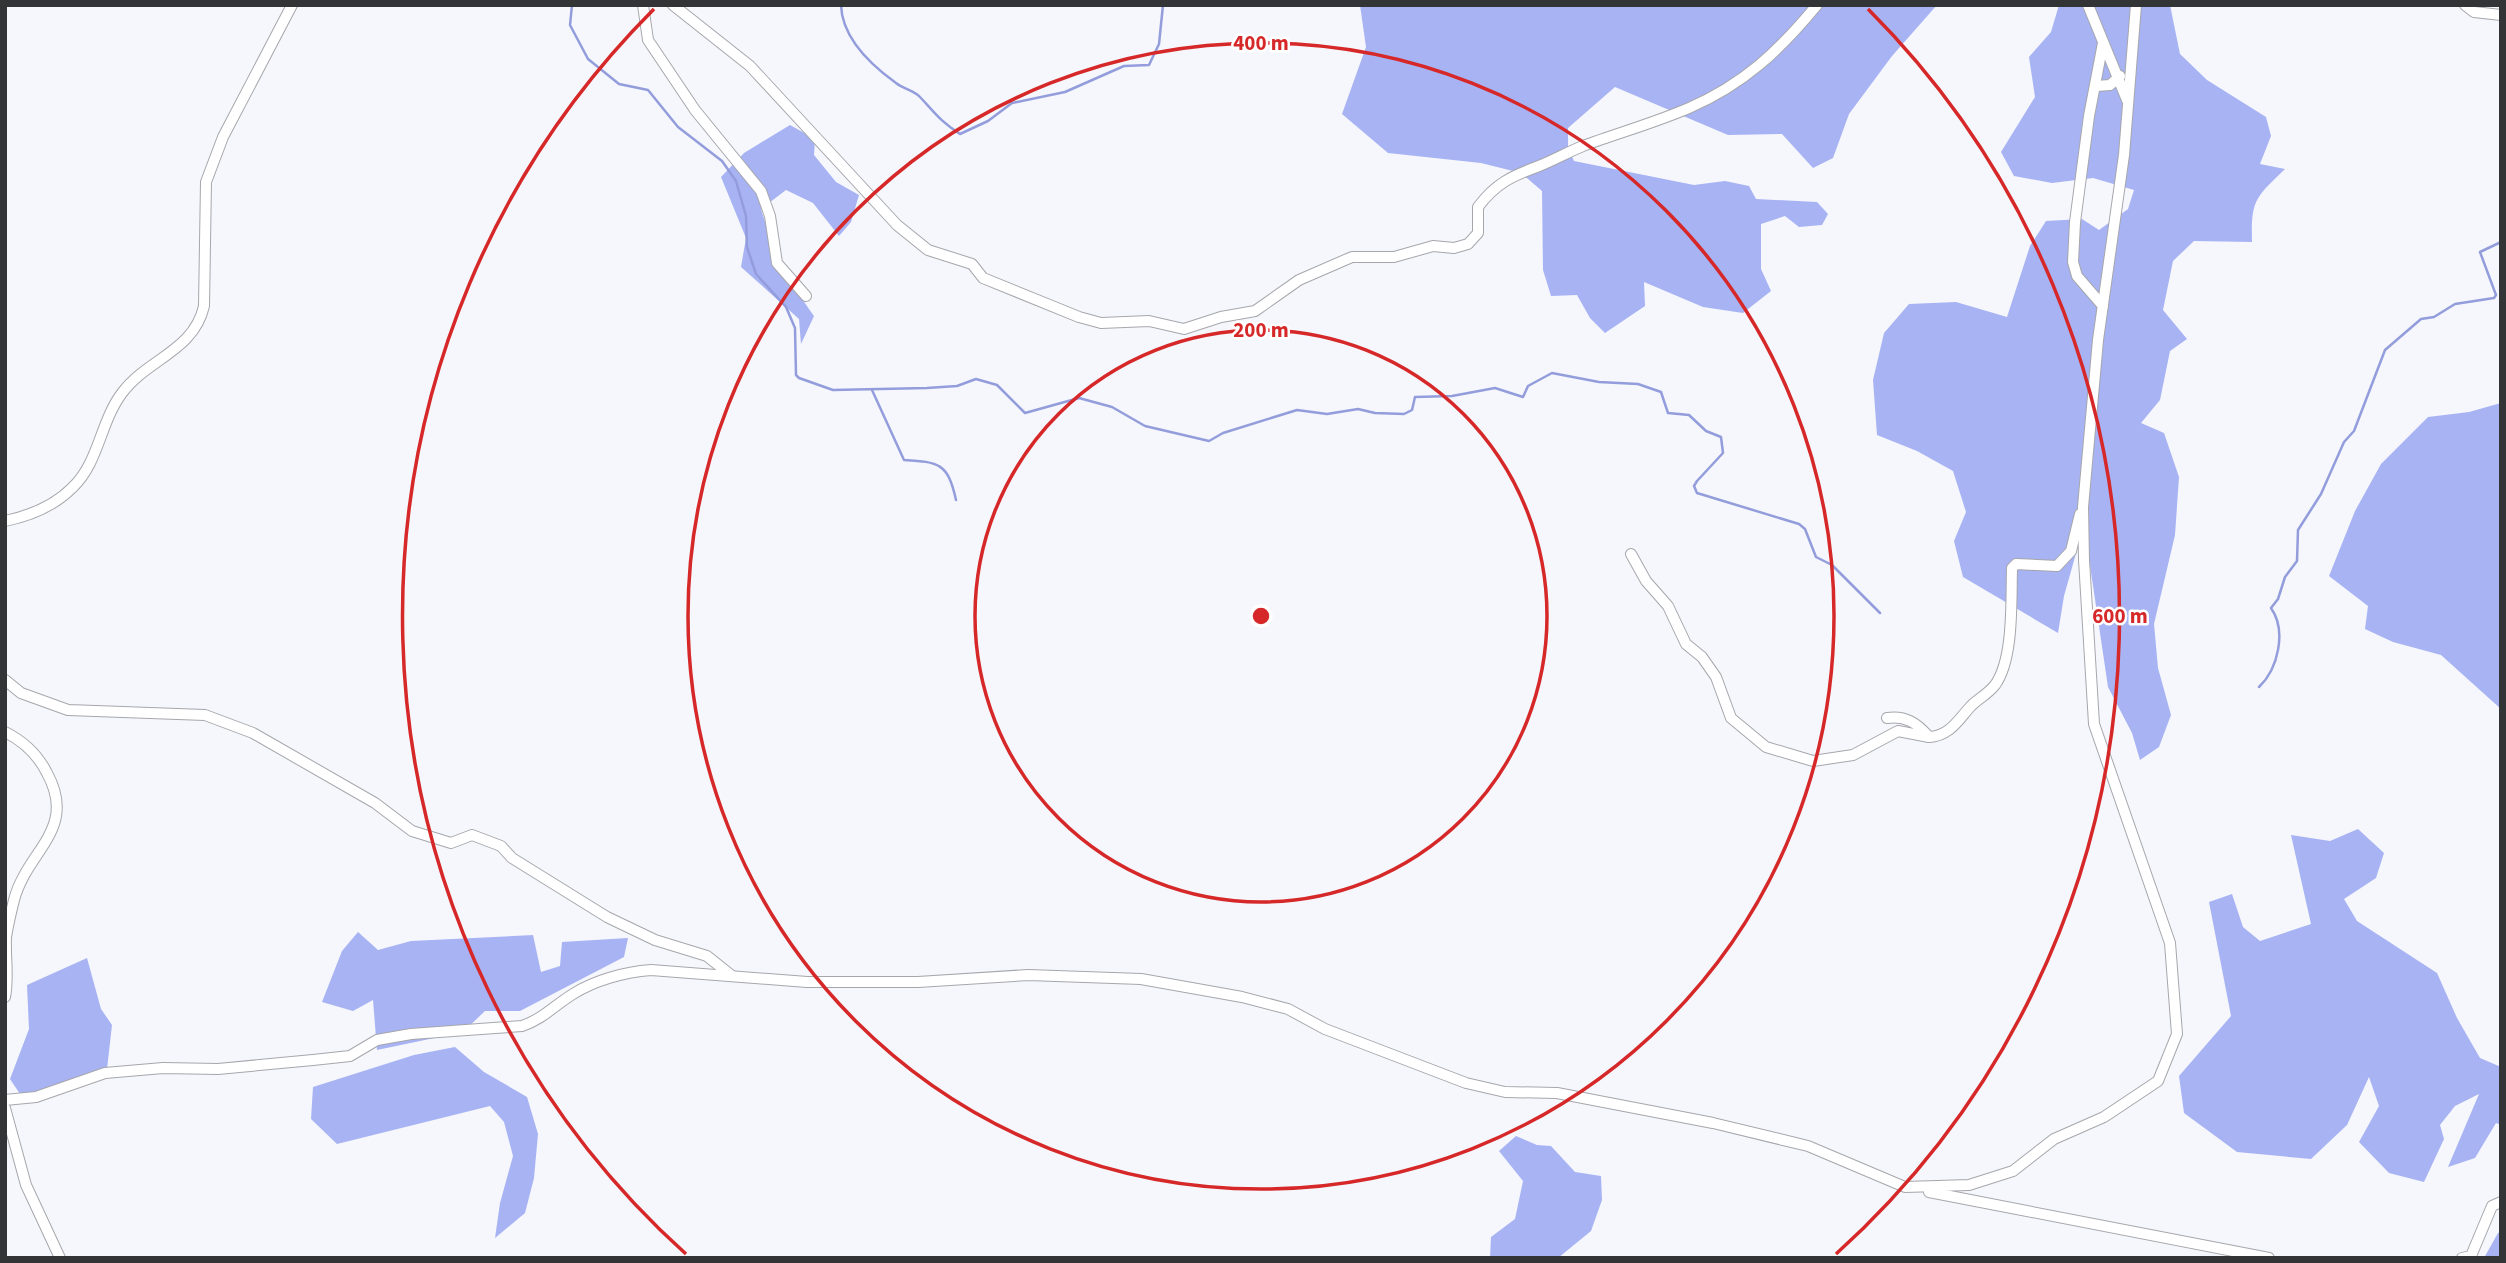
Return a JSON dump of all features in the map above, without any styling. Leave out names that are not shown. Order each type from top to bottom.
[{"type":"street","points":[[5,521],[44,509],[72,489],[88,470],[109,415],[121,394],[138,375],[189,339],[200,323],[204,306],[206,182],[223,137],[292,5]]},
{"type":"street","points":[[643,5],[648,40],[695,110],[761,191],[770,216],[777,263],[806,296]]},
{"type":"street","points":[[673,5],[750,66],[897,225],[928,250],[972,264],[983,278],[1079,317],[1101,323],[1149,321],[1184,329],[1221,317],[1255,311],[1300,280],[1352,257],[1394,257],[1433,246],[1454,248],[1468,244],[1478,233],[1478,207],[1508,178],[1521,170],[1539,166],[1586,145],[1689,108],[1741,80],[1768,61],[1817,5]]},
{"type":"street","points":[[2088,5],[2129,104]]},
{"type":"street","points":[[1631,554],[1646,581],[1668,606],[1686,644],[1702,657],[1716,677],[1731,718],[1766,747],[1813,761],[1853,755],[1898,731],[1939,737],[1994,686],[2002,673],[2010,630],[2012,568],[2015,564],[2057,566],[2065,560],[2071,551],[2082,507],[2103,306],[2129,104],[2136,5]]},
{"type":"street","points":[[2465,5],[2474,12],[2497,14],[2501,24]]},
{"type":"street","points":[[2103,43],[2089,116],[2075,222],[2073,262],[2077,276],[2103,306]]},
{"type":"street","points":[[2096,86],[2110,85],[2132,68]]},
{"type":"street","points":[[1905,1187],[1969,1185],[2013,1171],[2054,1139],[2104,1117],[2158,1081],[2178,1034],[2170,943],[2094,724],[2082,507]]},
{"type":"street","points":[[5,680],[21,693],[68,710],[205,715],[253,733],[375,803],[412,831],[451,843],[472,835],[501,846],[512,858],[607,917],[655,940],[707,957],[732,976]]},
{"type":"street","points":[[1887,718],[1906,719],[1915,723],[1929,737]]},
{"type":"street","points":[[5,732],[27,746],[57,792],[57,816],[47,841],[30,865],[15,897],[6,937],[5,997]]},
{"type":"street","points":[[5,1100],[36,1097],[105,1073],[163,1068],[218,1069],[350,1056],[376,1040],[411,1034],[522,1027],[539,1020],[572,994],[632,971],[807,982],[918,982],[1028,975],[1141,979],[1242,997],[1288,1009],[1325,1029],[1466,1083],[1505,1092],[1534,1091],[1582,1097],[1725,1126],[1808,1146],[1905,1187],[2269,1258]]},
{"type":"street","points":[[5,1108],[26,1185],[60,1258]]},
{"type":"street","points":[[2462,1258],[2470,1256],[2493,1206],[2501,1202]]},
{"type":"shaded area","points":[[1360,5],[1937,5],[1892,56],[1849,114],[1833,158],[1813,168],[1782,134],[1728,135],[1615,87],[1568,128],[1568,148],[1574,161],[1694,185],[1725,181],[1749,186],[1756,199],[1817,202],[1828,214],[1822,225],[1799,227],[1785,216],[1761,224],[1761,269],[1771,291],[1743,313],[1703,307],[1644,282],[1645,306],[1605,333],[1590,318],[1577,295],[1551,296],[1543,270],[1542,191],[1521,173],[1481,163],[1388,153],[1342,114],[1366,47]]},
{"type":"shaded area","points":[[2059,5],[2170,5],[2180,54],[2207,80],[2266,117],[2271,136],[2260,164],[2285,169],[2257,201],[2254,208],[2252,242],[2194,241],[2173,261],[2163,310],[2187,339],[2170,351],[2160,400],[2141,423],[2164,433],[2179,477],[2175,535],[2154,624],[2158,668],[2171,715],[2159,747],[2140,760],[2132,733],[2108,687],[2084,525],[2064,596],[2058,633],[1963,577],[1954,541],[1966,512],[1953,471],[1917,451],[1877,435],[1873,380],[1884,333],[1909,304],[1956,302],[2007,317],[2030,246],[2046,221],[2082,219],[2099,230],[2128,209],[2134,190],[2093,178],[2052,183],[2014,176],[2001,152],[2035,97],[2029,57],[2051,32]]},
{"type":"shaded area","points":[[790,125],[815,139],[814,155],[836,182],[859,195],[851,222],[839,236],[813,203],[786,190],[761,209],[783,265],[814,316],[801,344],[799,319],[741,267],[746,238],[721,177],[744,153]]},
{"type":"shaded area","points":[[2501,403],[2501,709],[2441,655],[2393,642],[2365,629],[2368,606],[2329,576],[2355,511],[2381,464],[2428,417],[2469,412]]},
{"type":"shaded area","points":[[2358,829],[2384,853],[2376,878],[2344,899],[2357,921],[2437,973],[2457,1018],[2480,1058],[2501,1067],[2501,1125],[2496,1123],[2475,1158],[2448,1167],[2479,1094],[2455,1106],[2440,1125],[2444,1139],[2424,1182],[2389,1173],[2359,1142],[2379,1106],[2369,1077],[2347,1125],[2311,1159],[2237,1152],[2184,1113],[2179,1076],[2231,1016],[2209,902],[2232,894],[2243,927],[2260,941],[2311,924],[2291,835],[2330,841]]},
{"type":"shaded area","points":[[358,932],[378,950],[411,941],[533,935],[541,972],[560,966],[562,942],[628,938],[624,957],[520,1011],[485,1011],[463,1032],[377,1050],[373,1000],[353,1011],[322,1002],[342,951]]},
{"type":"shaded area","points":[[87,958],[101,1009],[112,1025],[107,1069],[22,1097],[10,1079],[29,1029],[27,985]]},
{"type":"shaded area","points":[[455,1047],[484,1072],[527,1097],[538,1134],[534,1178],[525,1213],[495,1238],[500,1203],[513,1156],[504,1122],[490,1106],[337,1144],[311,1119],[313,1087],[414,1055]]},
{"type":"shaded area","points":[[1516,1136],[1537,1145],[1551,1146],[1575,1172],[1601,1176],[1602,1200],[1591,1231],[1558,1258],[1490,1258],[1491,1237],[1515,1219],[1523,1181],[1499,1151]]},
{"type":"shaded area","points":[[2501,1232],[2501,1258],[2484,1258],[2498,1233]]},
{"type":"waterway","points":[[572,5],[570,25],[588,59],[619,84],[648,90],[678,127],[722,161],[736,181],[746,216],[747,247],[756,274],[786,307],[795,328],[796,375],[799,378],[833,390],[957,386],[976,379],[997,385],[1025,413],[1079,398],[1112,407],[1145,426],[1209,441],[1223,433],[1297,410],[1327,414],[1358,409],[1375,413],[1404,414],[1412,410],[1415,397],[1452,396],[1495,388],[1523,397],[1528,386],[1552,373],[1599,382],[1638,384],[1661,392],[1668,413],[1689,415],[1706,431],[1721,437],[1723,453],[1697,481],[1694,486],[1697,493],[1799,524],[1805,529],[1816,557],[1832,565],[1880,613]]},
{"type":"waterway","points":[[841,5],[846,29],[868,59],[886,76],[918,95],[960,134],[988,121],[1012,103],[1065,92],[1124,66],[1149,65],[1159,44],[1163,5]]},
{"type":"waterway","points":[[2259,687],[2271,670],[2278,649],[2279,628],[2271,608],[2278,599],[2285,577],[2297,561],[2298,530],[2321,494],[2344,442],[2354,431],[2385,350],[2421,319],[2434,317],[2455,304],[2494,298],[2496,295],[2480,252],[2501,242]]},
{"type":"waterway","points":[[872,390],[904,460],[926,462],[940,467],[949,478],[956,500]]}]
